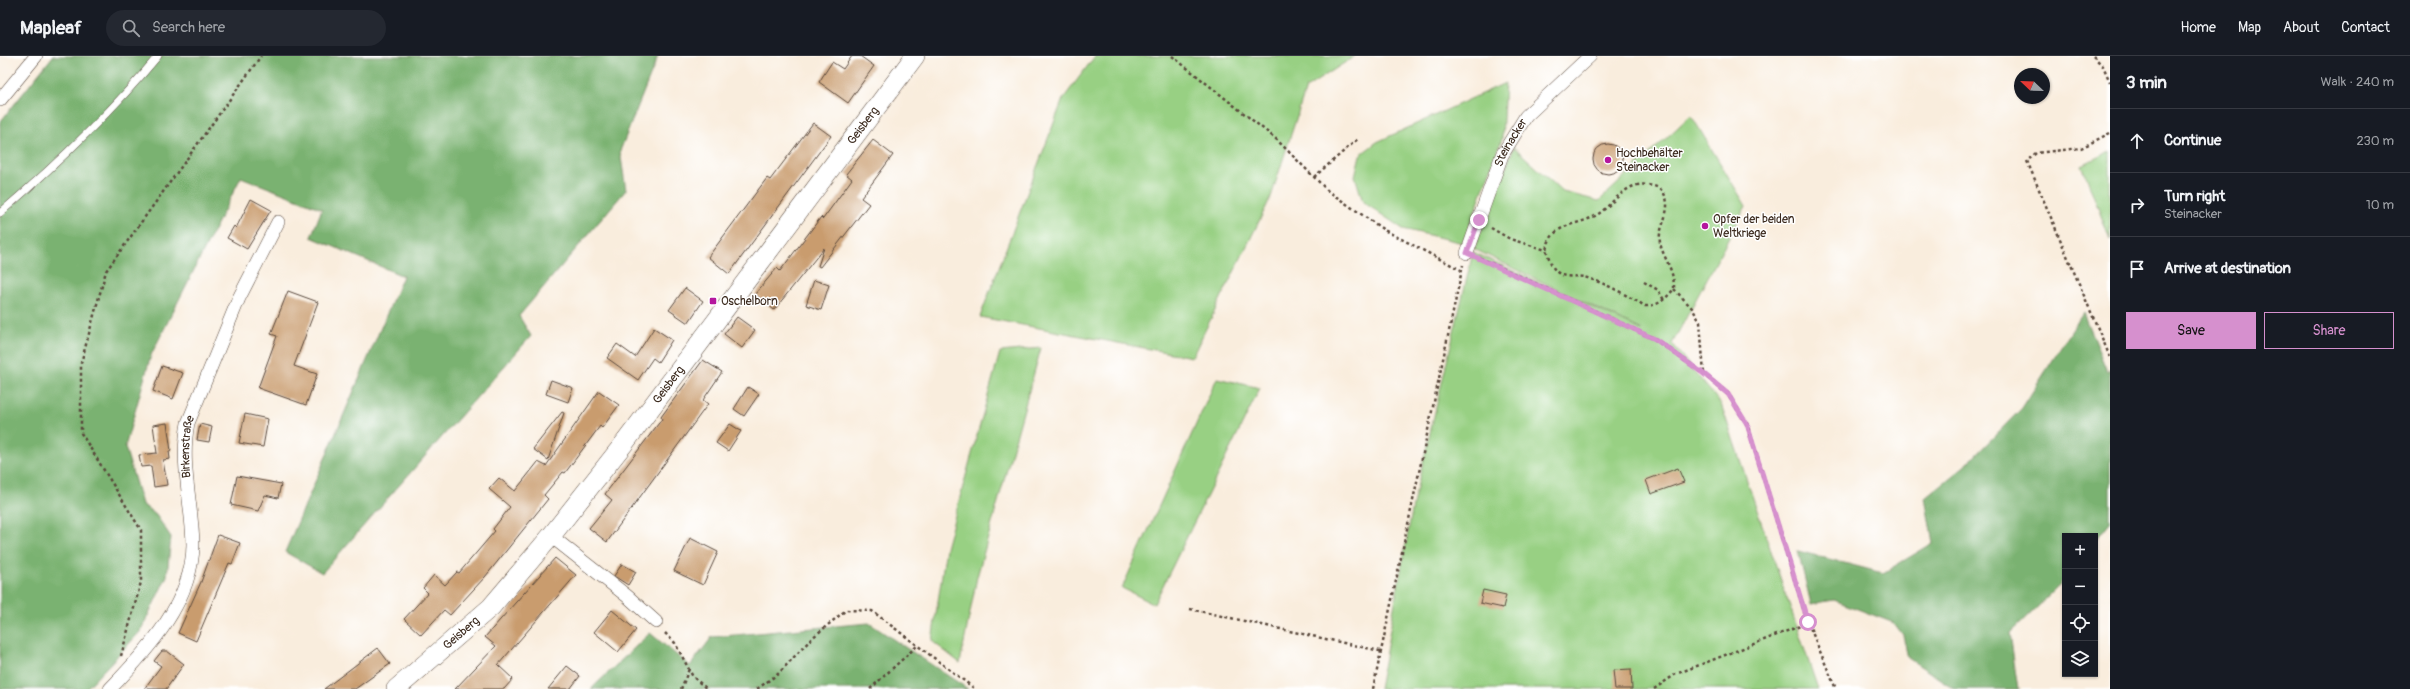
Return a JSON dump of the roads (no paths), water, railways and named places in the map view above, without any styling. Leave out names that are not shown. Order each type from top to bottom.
[{"type":"street","points":[[0,100],[36,56]]},
{"type":"street","name":"Geisberg","points":[[396,689],[491,607],[551,536],[630,435],[915,56]]},
{"type":"street","name":"Steinacker","points":[[1467,253],[1502,155],[1526,116],[1590,56]]},
{"type":"street","name":"Birkenstraße","points":[[112,687],[151,644],[168,618],[189,571],[193,545],[184,465],[184,441],[188,423],[239,298],[278,222]]},
{"type":"street","points":[[551,536],[627,596],[656,622]]},
{"type":"lane","points":[[0,213],[45,174],[109,113],[158,56]]},
{"type":"place","name":"Hochbehälter Steinacker","points":[[1608,160]]},
{"type":"place","name":"Opfer der beiden Weltkriege","points":[[1705,226]]},
{"type":"place","name":"Oschelborn","points":[[713,301]]}]
